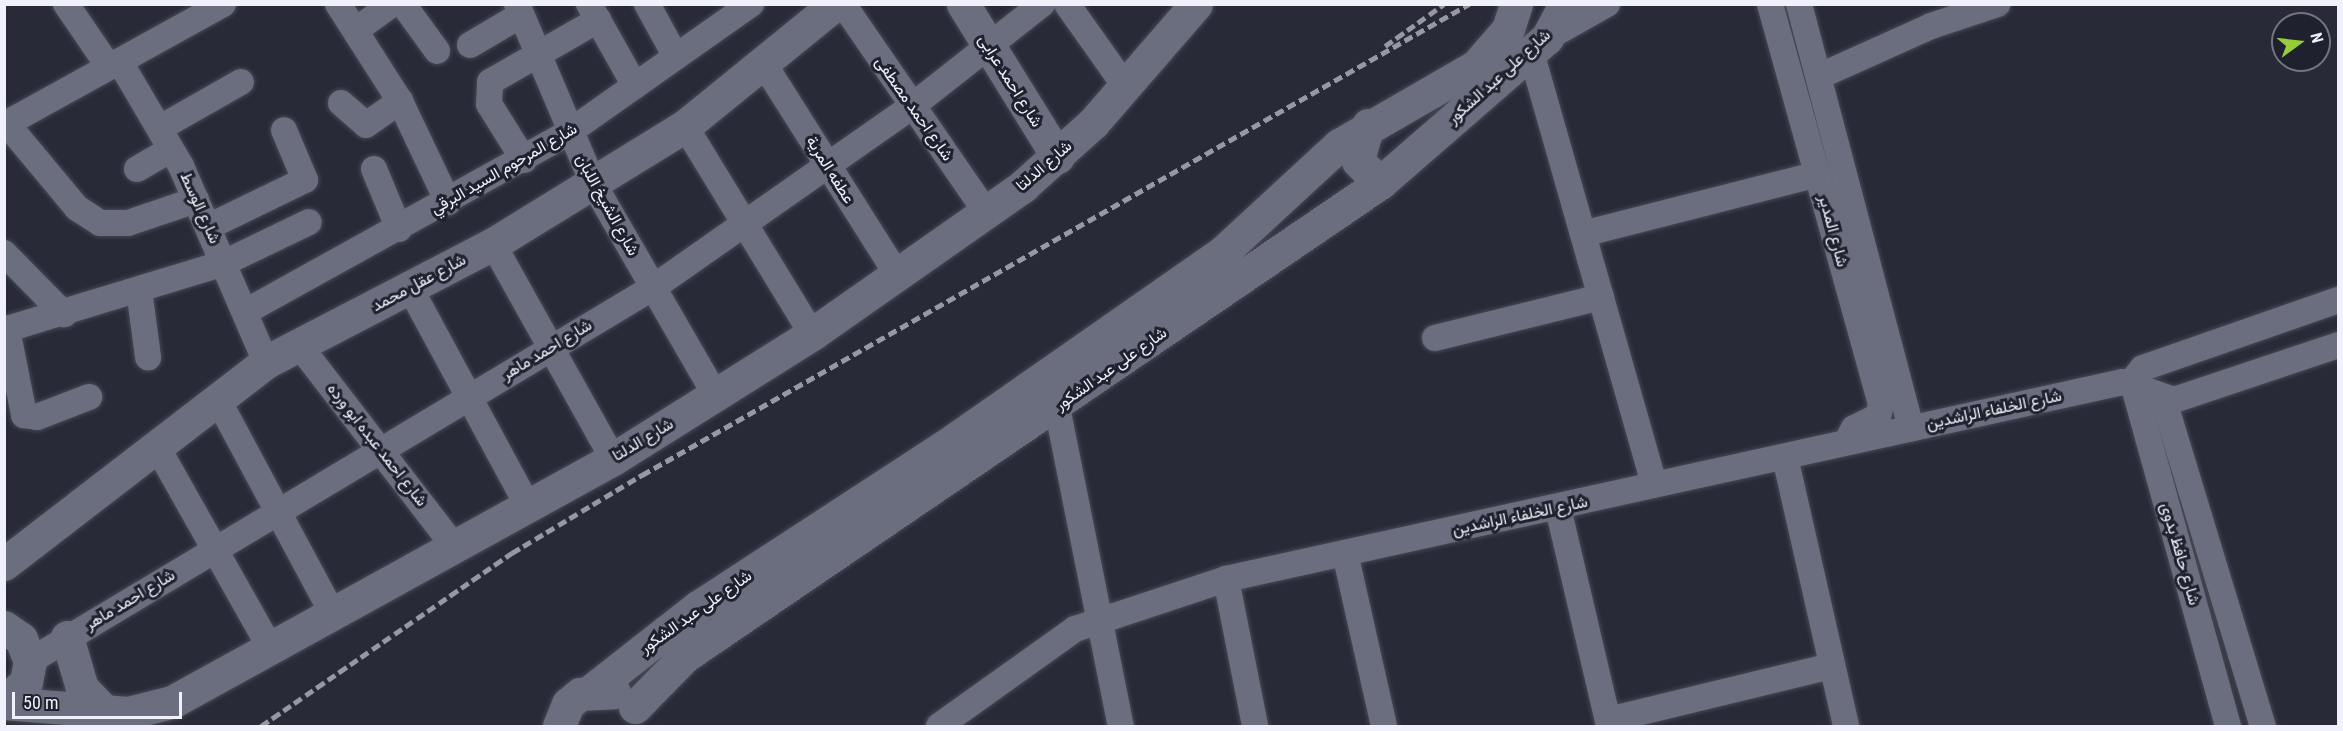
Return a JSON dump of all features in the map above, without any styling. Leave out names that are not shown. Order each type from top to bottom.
[{"type":"street","name":"شارع الوسط","points":[[66,4],[115,64],[166,139],[196,200],[266,362]]},
{"type":"street","points":[[196,200],[128,223],[100,223],[77,208],[6,124],[115,64],[195,11],[223,4]]},
{"type":"street","points":[[338,4],[400,101],[448,202]]},
{"type":"street","points":[[646,4],[676,57]]},
{"type":"street","name":"شارع عقل محمد","points":[[7,557],[266,362],[493,244],[685,126],[764,64],[834,4]]},
{"type":"street","name":"شارع احمد مصطفى","points":[[843,4],[911,107],[986,212]]},
{"type":"street","name":"شارع احمد عرابى","points":[[963,4],[1058,156]]},
{"type":"street","name":"شارع احمد ماهر","points":[[30,661],[654,287],[746,225],[911,107],[990,48],[1042,4]]},
{"type":"street","points":[[1067,4],[1125,86]]},
{"type":"street","name":"شارع على عبد الشكور","points":[[559,726],[568,704],[592,690],[698,607],[945,446],[1223,252],[1281,201],[1312,168],[1368,125],[1476,66],[1519,26],[1565,4]]},
{"type":"street","points":[[1607,4],[1519,26],[1583,234],[1654,485]]},
{"type":"street","name":"شارع المدير","points":[[1770,4],[1881,405],[1874,420],[1854,428],[1850,442]]},
{"type":"street","name":"شارع المدير","points":[[1799,4],[1820,76],[1911,428]]},
{"type":"street","points":[[1820,76],[1928,15],[1998,4]]},
{"type":"street","points":[[356,30],[392,5],[437,51]]},
{"type":"street","name":"شارع المرحوم السيد البرقي","points":[[245,312],[524,160],[568,133],[743,7]]},
{"type":"street","points":[[470,45],[519,10]]},
{"type":"street","name":"شارع الشيخ اللبان","points":[[519,10],[568,133],[593,183],[716,396]]},
{"type":"street","name":"شارع الدلتا","points":[[4,703],[106,713],[143,711],[171,702],[613,459],[716,396],[898,276],[1058,156],[1125,86],[1181,11]]},
{"type":"street","points":[[524,160],[489,104],[494,93],[489,84],[593,12],[635,86]]},
{"type":"street","name":"شارع على عبد الشكور","points":[[638,717],[685,656],[1057,407],[1380,183],[1519,26]]},
{"type":"street","name":"عطفه المرية","points":[[764,64],[898,276]]},
{"type":"street","points":[[137,170],[166,139],[241,82]]},
{"type":"street","points":[[342,103],[366,125],[400,101]]},
{"type":"street","points":[[1368,125],[1358,161],[1380,183]]},
{"type":"street","points":[[685,126],[812,334]]},
{"type":"street","points":[[208,227],[303,182],[305,173],[284,130]]},
{"type":"street","points":[[374,169],[399,229]]},
{"type":"street","points":[[1583,234],[1818,174]]},
{"type":"street","points":[[1281,201],[1321,190],[1332,206],[1331,216]]},
{"type":"street","points":[[89,397],[37,417],[24,415],[6,330],[224,263],[309,222]]},
{"type":"street","points":[[493,244],[613,459]]},
{"type":"street","points":[[4,253],[64,314]]},
{"type":"street","points":[[410,288],[528,506]]},
{"type":"street","points":[[139,290],[148,357]]},
{"type":"street","points":[[1435,338],[1601,297]]},
{"type":"street","name":"شارع الخلفاء الراشدين","points":[[939,726],[1052,642],[1096,620],[1226,579],[2132,381],[2143,368],[2338,300]]},
{"type":"street","name":"شارع احمد عبده ابو ورده","points":[[299,345],[382,449],[454,546]]},
{"type":"street","points":[[2132,381],[2164,400],[2338,345]]},
{"type":"street","name":"شارع حافظ بدوى","points":[[2132,381],[2228,726]]},
{"type":"street","points":[[217,398],[333,614]]},
{"type":"street","name":"شارع حافظ بدوى","points":[[2164,400],[2263,726]]},
{"type":"street","points":[[1057,407],[1096,620],[1120,726]]},
{"type":"street","points":[[156,445],[270,648]]},
{"type":"street","points":[[1785,457],[1846,726]]},
{"type":"street","points":[[1558,508],[1609,723],[1832,666]]},
{"type":"street","points":[[1345,553],[1384,726]]},
{"type":"street","points":[[1226,579],[1255,726]]},
{"type":"street","points":[[4,627],[21,639],[30,661],[26,682],[4,703]]},
{"type":"street","points":[[67,637],[82,688],[106,713]]},
{"type":"street","points":[[592,690],[616,693],[638,717]]},
{"type":"railway","points":[[1385,46],[1444,4]]},
{"type":"railway","points":[[261,726],[512,553],[642,475],[1469,4]]}]
